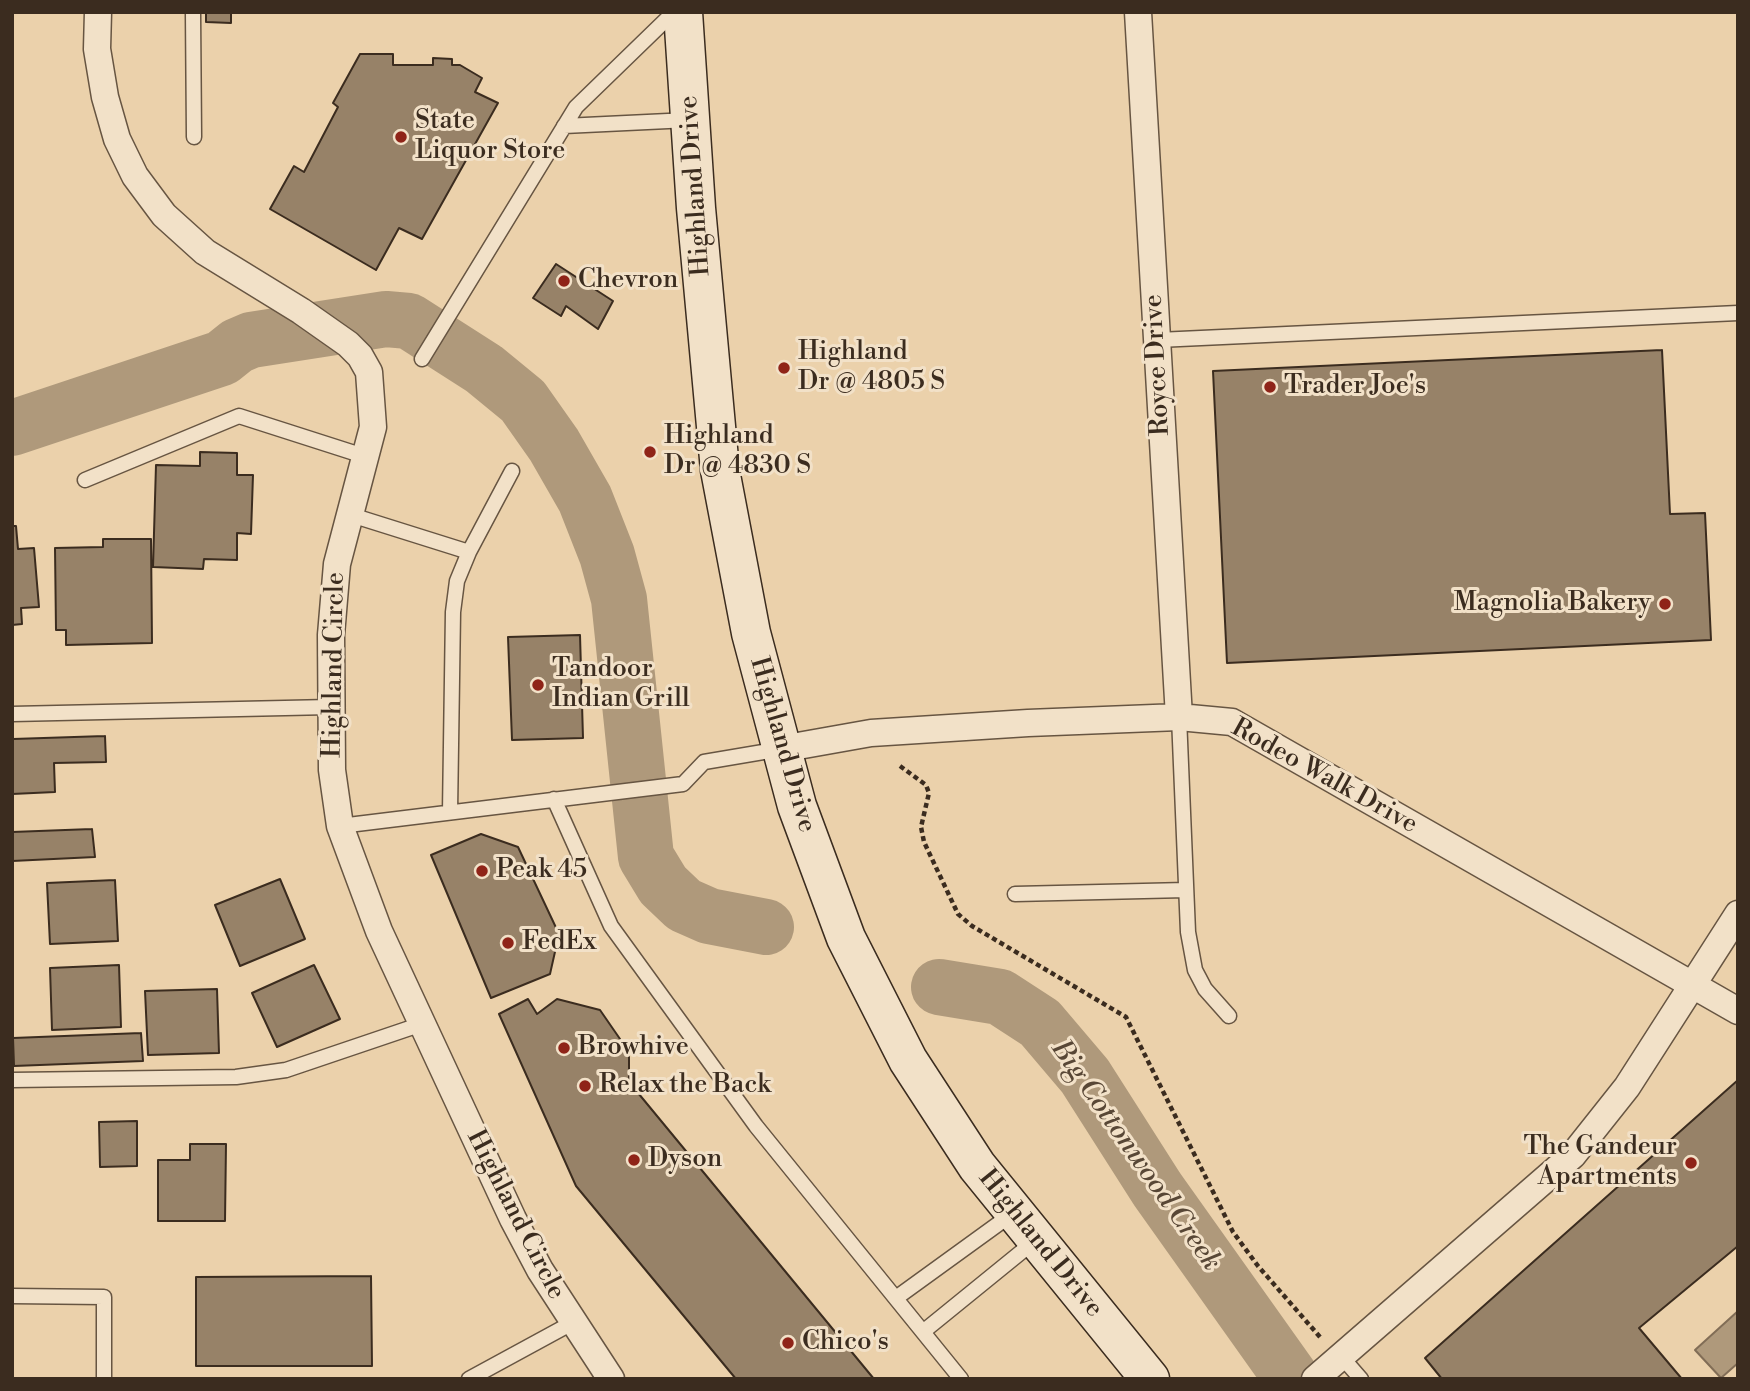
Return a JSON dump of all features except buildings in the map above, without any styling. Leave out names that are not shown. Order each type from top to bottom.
[{"type":"main road","name":"Highland Drive","points":[[684,12],[720,470],[751,633],[781,749],[820,872],[875,998],[943,1116],[1025,1226],[1150,1379]]},
{"type":"street","name":"Highland Circle","points":[[98,12],[97,48],[105,97],[117,139],[135,176],[164,215],[205,252],[301,311],[348,344],[360,356],[369,372],[373,427],[337,564],[331,635],[332,770],[340,826],[379,931],[513,1219],[572,1323],[611,1379]]},
{"type":"street","name":"Royce Drive","points":[[1138,12],[1179,717]]},
{"type":"street","name":"Rodeo Walk Drive","points":[[781,749],[871,733],[1028,723],[1179,717],[1232,722],[1738,1011]]},
{"type":"street","points":[[1315,1379],[1573,1155],[1627,1087],[1738,914]]},
{"type":"lane","points":[[422,359],[576,107],[674,12]]},
{"type":"lane","points":[[193,13],[194,137]]},
{"type":"lane","points":[[564,125],[691,120]]},
{"type":"lane","points":[[1158,340],[1738,313]]},
{"type":"lane","points":[[85,480],[239,416],[367,457]]},
{"type":"lane","points":[[450,812],[453,612],[460,572],[512,471]]},
{"type":"lane","points":[[348,514],[469,552]]},
{"type":"lane","points":[[12,714],[330,708]]},
{"type":"lane","points":[[1179,717],[1188,932],[1195,970],[1205,989],[1228,1016]]},
{"type":"lane","points":[[340,826],[554,799],[618,794],[682,784],[704,762],[781,749]]},
{"type":"lane","points":[[554,799],[611,926],[756,1126],[961,1379]]},
{"type":"lane","points":[[1015,894],[1186,890]]},
{"type":"lane","points":[[12,1080],[236,1077],[286,1070],[422,1024]]},
{"type":"lane","points":[[896,1298],[1025,1226]]},
{"type":"lane","points":[[924,1331],[1025,1226]]},
{"type":"lane","points":[[12,1296],[104,1297],[104,1379]]},
{"type":"lane","points":[[469,1379],[572,1323]]},
{"type":"lane","points":[[1341,1356],[1361,1379]]},
{"type":"path","points":[[900,766],[926,785],[929,793],[921,827],[924,842],[958,914],[972,926],[1126,1017],[1233,1232],[1310,1328],[1341,1356]]},
{"type":"shaded area","points":[[1738,1311],[1738,1363],[1721,1378],[1695,1350]]},
{"type":"waterway","name":"Big Cottonwood Creek","points":[[12,428],[222,358],[237,346],[251,340],[386,319],[409,321],[484,369],[523,401],[554,445],[585,499],[607,555],[619,599],[646,857],[663,885],[684,905],[709,916],[766,927]]},
{"type":"waterway","name":"Big Cottonwood Creek","points":[[939,987],[1000,997],[1040,1023],[1085,1076],[1157,1189],[1292,1379]]},
{"type":"place","name":"State Liquor Store","points":[[401,137]]},
{"type":"place","name":"Chevron","points":[[564,281]]},
{"type":"place","name":"Highland Dr @ 4805 S","points":[[784,368]]},
{"type":"place","name":"Trader Joe's","points":[[1270,387]]},
{"type":"place","name":"Highland Dr @ 4830 S","points":[[650,452]]},
{"type":"place","name":"Magnolia Bakery","points":[[1665,604]]},
{"type":"place","name":"Tandoor Indian Grill","points":[[538,685]]},
{"type":"place","name":"Peak 45","points":[[482,871]]},
{"type":"place","name":"FedEx","points":[[508,943]]},
{"type":"place","name":"Browhive","points":[[564,1048]]},
{"type":"place","name":"Relax the Back","points":[[585,1086]]},
{"type":"place","name":"Dyson","points":[[634,1160]]},
{"type":"place","name":"The Gandeur Apartments","points":[[1691,1163]]},
{"type":"place","name":"Chico's","points":[[788,1343]]}]
